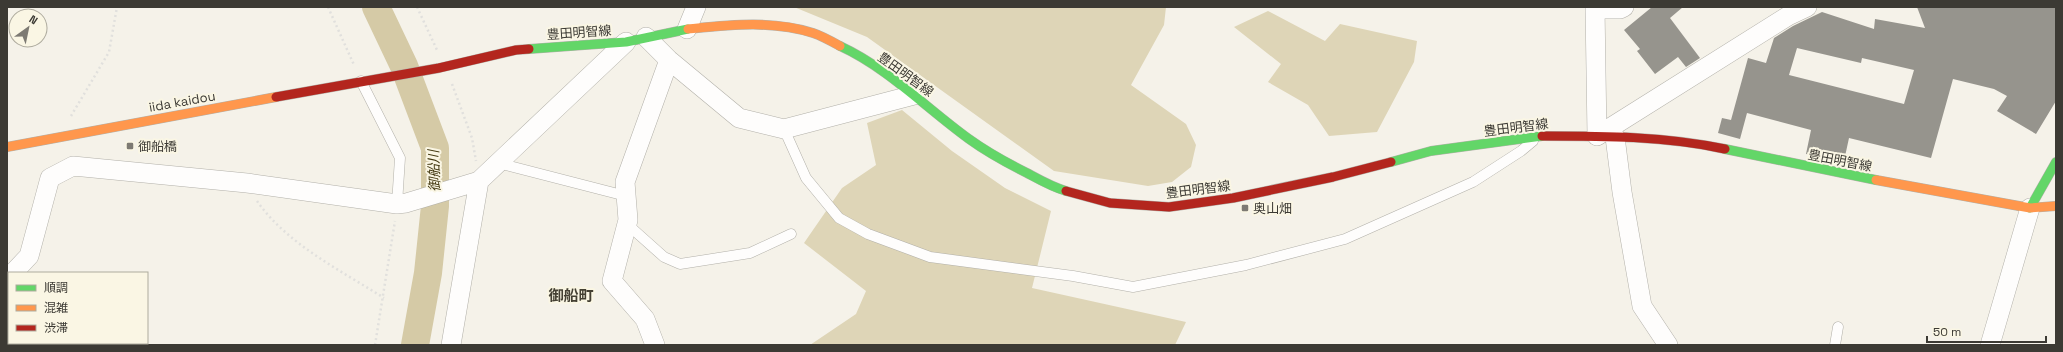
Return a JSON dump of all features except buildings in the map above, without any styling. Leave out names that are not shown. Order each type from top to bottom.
[{"type":"main road","name":"豊田明智線","points":[[361,81],[442,67],[516,50],[626,42],[687,29],[734,24],[751,24],[790,27],[814,33],[854,52],[914,95],[969,139],[1017,168],[1056,188],[1110,204],[1169,207],[1233,198],[1333,177],[1432,151],[1538,136],[1597,136],[1692,142],[1793,164],[2030,208],[2056,206]]},
{"type":"main road","name":"iida kaidou","points":[[7,147],[59,136],[361,81]]},
{"type":"main road","points":[[2030,208],[2056,162]]},
{"type":"street","points":[[687,29],[696,7]]},
{"type":"street","points":[[1597,136],[1595,8],[1620,9],[1624,7]]},
{"type":"street","points":[[1597,136],[1788,16],[1807,7]]},
{"type":"street","points":[[646,37],[669,60],[739,118],[784,130],[914,95]]},
{"type":"street","points":[[14,272],[29,256],[50,178],[73,166],[247,183],[402,203],[479,181],[626,42]]},
{"type":"street","points":[[656,345],[645,319],[612,281],[627,224],[625,182],[669,60]]},
{"type":"street","points":[[1615,137],[1622,192],[1642,306],[1668,345]]},
{"type":"street","points":[[452,345],[479,181]]},
{"type":"street","points":[[1990,345],[2030,208]]},
{"type":"street","points":[[7,261],[12,272]]},
{"type":"lane","points":[[361,81],[400,158],[402,203]]},
{"type":"lane","points":[[784,130],[806,178],[840,218],[868,234],[930,257],[1073,276],[1133,287],[1246,265],[1345,239],[1473,182],[1521,151],[1538,136]]},
{"type":"lane","points":[[498,163],[626,196]]},
{"type":"lane","points":[[627,224],[664,257],[680,264],[750,253],[791,234]]},
{"type":"lane","points":[[1835,345],[1838,327]]},
{"type":"path","points":[[59,136],[109,52],[117,7]]},
{"type":"path","points":[[328,7],[361,81]]},
{"type":"path","points":[[417,7],[472,138],[479,181]]},
{"type":"path","points":[[247,183],[254,198],[268,217],[303,246],[384,298]]},
{"type":"path","points":[[375,345],[402,203]]},
{"type":"shaded area","points":[[794,7],[1166,7],[1164,25],[1131,85],[1186,124],[1196,145],[1191,167],[1172,182],[1148,186],[1054,171],[867,37]]},
{"type":"shaded area","points":[[1268,11],[1325,41],[1340,24],[1417,41],[1414,62],[1377,132],[1329,136],[1308,105],[1268,82],[1281,64],[1234,27]]},
{"type":"shaded area","points":[[902,110],[952,151],[1005,188],[1051,211],[1032,288],[1186,322],[1175,345],[810,345],[856,314],[866,291],[804,243],[842,188],[876,165],[867,123]]},
{"type":"waterway","name":"御船川","points":[[376,7],[404,66],[435,148],[435,206],[428,273],[415,345]]},
{"type":"traffic: fast","points":[[529,49],[626,42],[688,29]]},
{"type":"traffic: fast","points":[[840,46],[858,55],[891,77],[953,127],[983,148],[1041,181],[1066,191]]},
{"type":"traffic: fast","points":[[1391,162],[1431,151],[1542,136]]},
{"type":"traffic: fast","points":[[1725,149],[1876,180]]},
{"type":"traffic: fast","points":[[2030,208],[2056,162]]},
{"type":"traffic: slow","points":[[688,29],[750,25],[782,26],[813,33],[840,46]]},
{"type":"traffic: slow","points":[[7,147],[276,97]]},
{"type":"traffic: slow","points":[[1876,180],[2030,208],[2056,206]]},
{"type":"traffic: jam","points":[[276,97],[439,68],[516,50],[529,49]]},
{"type":"traffic: jam","points":[[1542,136],[1657,139],[1680,141],[1725,149]]},
{"type":"traffic: jam","points":[[1066,191],[1110,203],[1169,207],[1233,198],[1333,177],[1391,162]]},
{"type":"place","name":"御船橋","points":[[130,146]]},
{"type":"place","name":"奥山畑","points":[[1245,208]]},
{"type":"district","name":"御船町","points":[[571,296]]}]
